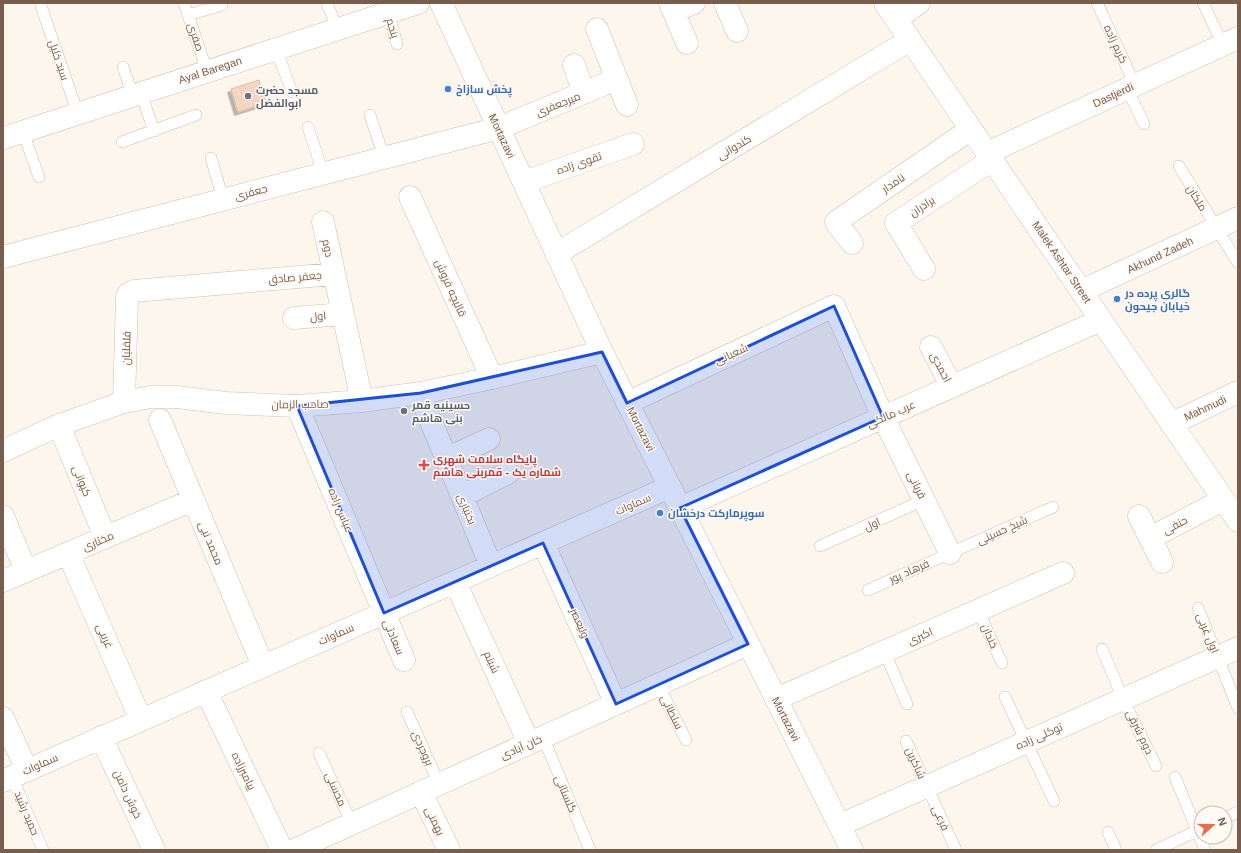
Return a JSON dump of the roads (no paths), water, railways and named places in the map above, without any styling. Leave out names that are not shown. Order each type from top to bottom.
[{"type":"street","name":"Ayal Baregan","points":[[13,135],[418,3]]},
{"type":"street","name":"Mortazavi","points":[[441,3],[602,352],[852,850]]},
{"type":"street","points":[[687,43],[672,7],[694,3]]},
{"type":"street","points":[[725,3],[737,31]]},
{"type":"street","points":[[891,11],[919,3]]},
{"type":"street","name":"Malek Ashtar Street","points":[[891,11],[1238,521]]},
{"type":"street","points":[[597,29],[627,104]]},
{"type":"street","name":"کندوانی","points":[[556,254],[910,40]]},
{"type":"street","name":"Dastjerdi","points":[[990,157],[1131,87],[1231,41]]},
{"type":"street","points":[[574,65],[584,93]]},
{"type":"street","name":"میرجعفری","points":[[499,128],[617,79]]},
{"type":"street","name":"جعفری","points":[[3,257],[499,128]]},
{"type":"street","name":"نامدار","points":[[852,242],[836,222],[971,129]]},
{"type":"street","name":"تقوی زاده","points":[[524,182],[634,144]]},
{"type":"street","name":"برادران","points":[[924,269],[896,223],[990,157]]},
{"type":"street","name":"قالیچه فروش","points":[[410,197],[492,378]]},
{"type":"street","name":"Akhund Zadeh","points":[[1081,291],[1238,218]]},
{"type":"street","name":"دوم","points":[[323,222],[334,274]]},
{"type":"street","name":"جعفر صادق","points":[[128,294],[134,291],[334,274],[362,401]]},
{"type":"street","name":"فلفلیان","points":[[124,402],[128,294]]},
{"type":"street","name":"شعبانی","points":[[627,403],[834,306]]},
{"type":"street","name":"قربانی","points":[[834,306],[883,417],[950,553]]},
{"type":"street","name":"اول","points":[[294,318],[342,314]]},
{"type":"street","name":"عرب مالکی","points":[[680,508],[1101,320]]},
{"type":"street","name":"احمدی","points":[[931,347],[952,387]]},
{"type":"street","name":"صاحب الزمان","points":[[3,451],[59,425],[124,402],[151,397],[178,397],[233,403],[297,406],[362,401],[421,393],[602,352]]},
{"type":"street","name":"Mahmudi","points":[[1171,424],[1238,392]]},
{"type":"street","name":"عباس زاده","points":[[297,406],[384,613]]},
{"type":"street","name":"بختیاری","points":[[425,407],[491,566]]},
{"type":"street","name":"محمد نبی","points":[[160,420],[192,500],[263,666]]},
{"type":"street","name":"کیوانی","points":[[59,425],[105,537]]},
{"type":"street","points":[[446,459],[489,439]]},
{"type":"street","points":[[462,496],[508,473]]},
{"type":"street","name":"سماوات","points":[[14,776],[670,488]]},
{"type":"street","name":"مختاری","points":[[3,581],[192,500]]},
{"type":"street","name":"حنفی","points":[[1162,562],[1150,538],[1224,500]]},
{"type":"street","points":[[3,516],[26,572]]},
{"type":"street","points":[[1139,516],[1150,538]]},
{"type":"street","name":"ولیعصر","points":[[543,543],[616,704]]},
{"type":"street","name":"غریبی","points":[[68,553],[141,720]]},
{"type":"street","name":"اکبری","points":[[776,699],[1063,573]]},
{"type":"street","name":"شبنم","points":[[455,582],[536,740]]},
{"type":"street","name":"سعادتی","points":[[384,613],[404,660]]},
{"type":"street","name":"خان آبادی","points":[[305,848],[352,824],[430,788],[748,644]]},
{"type":"street","name":"توکلی زاده","points":[[840,825],[1238,648]]},
{"type":"street","name":"پیامبرزاده","points":[[206,691],[282,850]]},
{"type":"street","points":[[3,718],[14,776]]},
{"type":"street","name":"خوش دامن","points":[[101,738],[154,850]]},
{"type":"street","name":"بهمنی","points":[[430,788],[449,850]]},
{"type":"lane","name":"صفری","points":[[184,3],[207,71]]},
{"type":"lane","points":[[327,3],[337,29]]},
{"type":"lane","name":"کریم زاده","points":[[1097,3],[1131,87],[1144,124]]},
{"type":"lane","points":[[1203,3],[1231,41]]},
{"type":"lane","points":[[188,15],[222,5]]},
{"type":"lane","name":"سید خلیل","points":[[41,6],[78,114]]},
{"type":"lane","name":"پنجم","points":[[388,12],[397,44]]},
{"type":"lane","points":[[276,49],[292,92]]},
{"type":"lane","points":[[123,67],[154,131]]},
{"type":"lane","points":[[122,142],[196,115]]},
{"type":"lane","points":[[370,115],[384,157]]},
{"type":"lane","points":[[308,127],[323,173]]},
{"type":"lane","points":[[13,135],[39,178]]},
{"type":"lane","points":[[212,158],[224,199]]},
{"type":"lane","name":"ملکان","points":[[1179,166],[1216,229]]},
{"type":"lane","points":[[1216,229],[1238,263]]},
{"type":"lane","name":"اول","points":[[820,546],[924,500]]},
{"type":"lane","name":"شیخ حسینی","points":[[950,553],[1053,507]]},
{"type":"lane","name":"فرهاد پور","points":[[868,590],[950,553]]},
{"type":"lane","name":"اول غربی","points":[[1198,608],[1238,708]]},
{"type":"lane","name":"خندان","points":[[978,610],[1002,663]]},
{"type":"lane","name":"دوم شرقی","points":[[1102,649],[1123,699],[1156,766]]},
{"type":"lane","points":[[884,651],[907,704]]},
{"type":"lane","name":"سلطانی","points":[[658,684],[686,740]]},
{"type":"lane","points":[[1005,697],[1054,801]]},
{"type":"lane","name":"بروجردی","points":[[407,712],[430,788]]},
{"type":"lane","name":"گلستانی","points":[[536,740],[590,850]]},
{"type":"lane","name":"شاکرین","points":[[906,741],[926,786]]},
{"type":"lane","name":"محسنی","points":[[320,753],[352,824]]},
{"type":"lane","name":"حمید رشید","points":[[14,776],[43,850]]},
{"type":"lane","points":[[1175,777],[1193,817]]},
{"type":"lane","name":"فرعی","points":[[926,786],[956,850]]},
{"type":"lane","points":[[1108,832],[1116,850]]},
{"type":"lane","points":[[1156,850],[1193,833]]},
{"type":"place","name":"پخش سازاخ","points":[[448,89]]},
{"type":"place","name":"مسجد حضرت ابوالفضل","points":[[248,96]]},
{"type":"place","name":"گالری پرده در خیابان جیحون","points":[[1117,299]]},
{"type":"place","name":"حسینیه قمر بنی هاشم","points":[[404,411]]},
{"type":"place","name":"پایگاه سلامت شهری شماره یک - قمربنی هاشم","points":[[424,465]]},
{"type":"place","name":"سوپرمارکت درخشان","points":[[660,513]]}]
